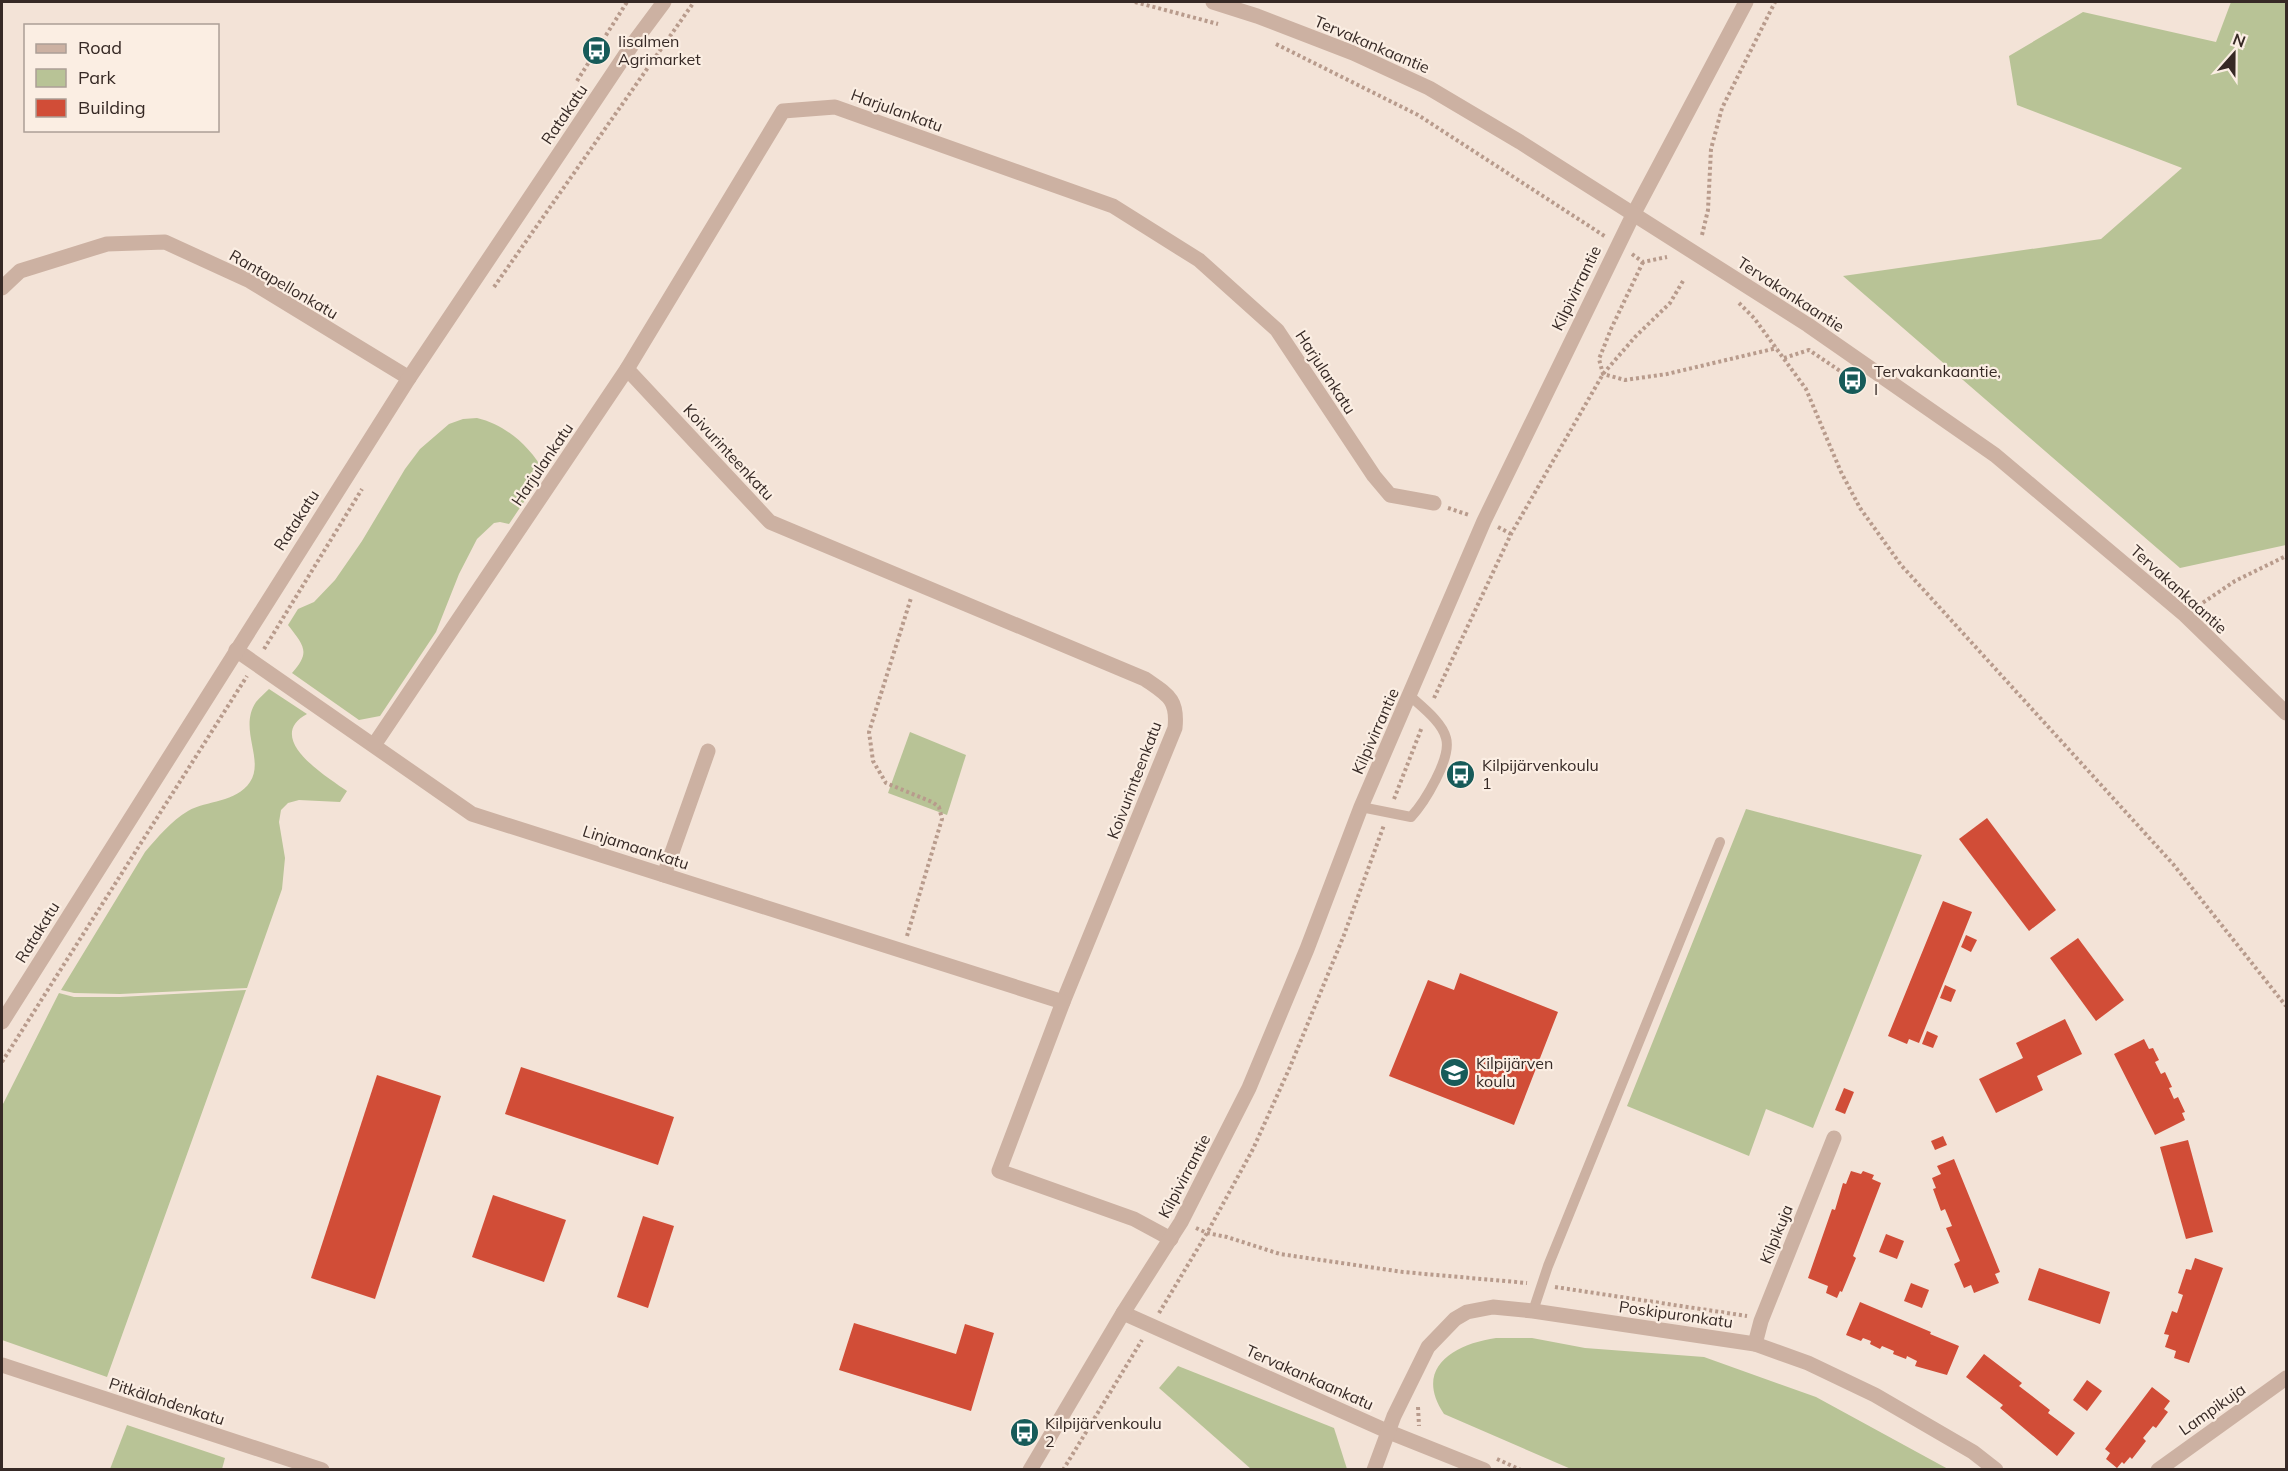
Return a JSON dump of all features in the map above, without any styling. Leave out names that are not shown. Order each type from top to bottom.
[{"type":"street","name":"Ratakatu","points":[[632,45],[652,2]]},
{"type":"street","name":"Ratakatu","points":[[2,1022],[409,378],[632,45],[664,2]]},
{"type":"street","name":"Tervakankaantie","points":[[1213,2],[1257,16],[1353,53],[1429,88],[1520,142],[1808,325],[1995,455],[2185,615],[2286,713]]},
{"type":"street","name":"Kilpivirrantie","points":[[1030,1470],[1171,1239],[1249,1088],[1307,949],[1361,807],[1484,521],[1632,215],[1746,2]]},
{"type":"street","name":"Harjulankatu","points":[[374,745],[627,369],[783,111],[835,107],[1113,206],[1199,261],[1277,330],[1374,476],[1390,495],[1434,503]]},
{"type":"street","name":"Rantapellonkatu","points":[[2,288],[20,271],[107,244],[165,242],[250,281],[409,378]]},
{"type":"street","name":"Koivurinteenkatu","points":[[627,369],[770,522],[1145,679],[1167,694],[1177,710],[1175,728],[1063,1002],[999,1171],[1134,1219],[1171,1239]]},
{"type":"street","name":"Linjamaankatu","points":[[236,650],[472,814],[1063,1002]]},
{"type":"street","points":[[664,875],[708,751]]},
{"type":"street","name":"Kilpikuja","points":[[1755,1344],[1761,1321],[1834,1138]]},
{"type":"street","name":"Poskipuronkatu","points":[[1374,1470],[1415,1371],[1428,1347],[1455,1319],[1467,1312],[1493,1307],[1755,1344],[1808,1362],[1875,1395],[1973,1452],[1996,1470]]},
{"type":"street","name":"Tervakankaankatu","points":[[1124,1313],[1389,1432],[1484,1470]]},
{"type":"street","name":"Pitkälahdenkatu","points":[[2,1365],[322,1470]]},
{"type":"street","name":"Lampikuja","points":[[2158,1470],[2286,1378]]},
{"type":"lane","points":[[1361,807],[1411,817],[1424,803],[1446,756],[1448,741],[1444,733],[1410,696]]},
{"type":"lane","points":[[1533,1311],[1540,1284],[1720,842]]},
{"type":"path","points":[[577,81],[627,2]]},
{"type":"path","points":[[488,294],[694,2]]},
{"type":"path","points":[[1135,2],[1224,25]]},
{"type":"path","points":[[1702,234],[1708,210],[1711,149],[1722,108],[1775,2]]},
{"type":"path","points":[[1268,40],[1418,115],[1643,262]]},
{"type":"path","points":[[1603,374],[1599,360],[1643,262],[1662,256],[1671,257]]},
{"type":"path","points":[[1158,1314],[1207,1233],[1253,1149],[1290,1067],[1344,935],[1427,712],[1511,534],[1603,374],[1635,337],[1670,303],[1683,281]]},
{"type":"path","points":[[1738,302],[1754,318],[1806,389],[1841,472],[1860,508],[1901,565],[2173,864],[2240,945],[2286,1006]]},
{"type":"path","points":[[1603,374],[1625,380],[1656,376],[1777,348]]},
{"type":"path","points":[[1784,358],[1809,350],[1853,380]]},
{"type":"path","points":[[2,1062],[255,663],[366,482]]},
{"type":"path","points":[[2185,615],[2235,581],[2286,556]]},
{"type":"path","points":[[903,951],[942,819],[939,807],[932,802],[886,783],[873,762],[869,732],[916,583]]},
{"type":"path","points":[[1181,1221],[1207,1233],[1280,1254],[1403,1272],[1540,1284],[1740,1313],[1761,1321]]},
{"type":"path","points":[[1063,1470],[1138,1346]]},
{"type":"path","points":[[1419,1400],[1417,1409],[1419,1426]]},
{"type":"green space","points":[[2231,2],[2286,2],[2286,545],[2180,568],[1843,276],[2101,239],[2182,168],[2017,105],[2009,56],[2083,12],[2216,42]]},
{"type":"green space","points":[[477,418],[498,426],[516,438],[532,454],[544,472],[509,524],[494,523],[477,539],[459,574],[436,632],[380,716],[359,720],[292,673],[302,660],[303,649],[288,625],[298,609],[314,602],[335,580],[420,449],[449,424],[463,419]]},
{"type":"green space","points":[[269,689],[307,714],[295,724],[292,734],[295,745],[314,767],[347,791],[340,802],[299,800],[288,803],[281,810],[279,822],[285,858],[282,889],[247,988],[120,994],[74,993],[61,990],[145,852],[160,835],[188,811],[229,798],[244,789],[250,782],[255,764],[250,733],[251,712],[256,702]]},
{"type":"green space","points":[[910,732],[966,755],[947,815],[888,793]]},
{"type":"green space","points":[[1746,809],[1922,855],[1813,1128],[1766,1109],[1749,1156],[1627,1106]]},
{"type":"green space","points":[[246,990],[107,1377],[2,1340],[2,1106],[59,993],[74,997],[120,997]]},
{"type":"green space","points":[[1496,1338],[1532,1338],[1585,1348],[1704,1357],[1816,1397],[1948,1469],[1571,1469],[1444,1414],[1436,1398],[1433,1384],[1436,1371],[1453,1353],[1480,1341]]},
{"type":"green space","points":[[1178,1366],[1334,1428],[1347,1469],[1251,1469],[1159,1388]]},
{"type":"green space","points":[[127,1425],[225,1458],[222,1469],[110,1469]]},
{"type":"building","points":[[1987,818],[2056,910],[2029,931],[1959,839]]},
{"type":"building","points":[[1943,901],[1972,912],[1919,1043],[1909,1039],[1907,1044],[1888,1036]]},
{"type":"building","points":[[1966,935],[1977,940],[1971,952],[1961,947]]},
{"type":"building","points":[[2078,938],[2124,1000],[2096,1021],[2050,958]]},
{"type":"building","points":[[1460,973],[1558,1012],[1514,1125],[1389,1076],[1428,980],[1454,990]]},
{"type":"building","points":[[1945,985],[1956,990],[1951,1002],[1940,998]]},
{"type":"building","points":[[2065,1019],[2082,1054],[2037,1076],[2043,1090],[1996,1113],[1979,1079],[2023,1058],[2016,1043]]},
{"type":"building","points":[[1927,1031],[1938,1036],[1933,1048],[1922,1044]]},
{"type":"building","points":[[2144,1039],[2149,1049],[2153,1048],[2159,1060],[2155,1062],[2161,1074],[2165,1072],[2172,1087],[2169,1088],[2174,1099],[2178,1097],[2185,1112],[2182,1113],[2185,1120],[2155,1135],[2114,1054]]},
{"type":"building","points":[[521,1067],[674,1117],[658,1165],[505,1114]]},
{"type":"building","points":[[377,1075],[441,1096],[375,1299],[311,1278]]},
{"type":"building","points":[[1844,1088],[1854,1092],[1845,1114],[1835,1110]]},
{"type":"building","points":[[1943,1136],[1947,1145],[1935,1150],[1931,1141]]},
{"type":"building","points":[[2188,1140],[2213,1232],[2186,1239],[2160,1147]]},
{"type":"building","points":[[1954,1159],[2000,1272],[1995,1274],[1999,1283],[1974,1293],[1971,1285],[1964,1288],[1954,1264],[1960,1261],[1946,1228],[1952,1226],[1945,1209],[1941,1211],[1933,1189],[1936,1188],[1932,1178],[1941,1174],[1937,1166]]},
{"type":"building","points":[[1851,1171],[1861,1174],[1863,1171],[1874,1175],[1872,1179],[1881,1183],[1853,1256],[1856,1258],[1842,1292],[1840,1291],[1837,1298],[1826,1293],[1828,1286],[1808,1278],[1832,1209],[1835,1210],[1843,1183],[1846,1184]]},
{"type":"building","points":[[493,1195],[566,1220],[544,1282],[472,1257]]},
{"type":"building","points":[[643,1216],[674,1226],[648,1308],[617,1297]]},
{"type":"building","points":[[1886,1234],[1904,1241],[1897,1259],[1879,1252]]},
{"type":"building","points":[[2195,1258],[2223,1268],[2189,1363],[2174,1358],[2176,1351],[2165,1347],[2169,1335],[2164,1334],[2172,1311],[2177,1313],[2183,1295],[2178,1293],[2186,1269],[2191,1270]]},
{"type":"building","points":[[2039,1268],[2110,1292],[2100,1324],[2028,1300]]},
{"type":"building","points":[[1911,1283],[1929,1290],[1922,1308],[1904,1301]]},
{"type":"building","points":[[1860,1302],[1959,1346],[1947,1375],[1915,1366],[1917,1361],[1907,1356],[1906,1359],[1893,1354],[1894,1351],[1882,1346],[1880,1349],[1870,1344],[1871,1341],[1863,1338],[1861,1341],[1846,1335]]},
{"type":"building","points":[[854,1323],[956,1354],[965,1324],[994,1333],[971,1411],[839,1370]]},
{"type":"building","points":[[1984,1354],[2022,1383],[2019,1386],[2050,1410],[2048,1413],[2075,1433],[2057,1456],[2000,1408],[2003,1405],[1966,1377]]},
{"type":"building","points":[[2087,1380],[2102,1391],[2087,1411],[2073,1400]]},
{"type":"building","points":[[2152,1387],[2170,1401],[2164,1409],[2168,1412],[2156,1428],[2153,1426],[2143,1438],[2146,1441],[2132,1459],[2130,1457],[2117,1468],[2106,1459],[2110,1453],[2105,1449]]},
{"type":"place","name":"Iisalmen Agrimarket","points":[[597,50]]},
{"type":"place","name":"Tervakankaantie, I","points":[[1853,380]]},
{"type":"place","name":"Kilpijärvenkoulu 1","points":[[1461,774]]},
{"type":"place","name":"Kilpijärven koulu","points":[[1455,1072]]},
{"type":"place","name":"Kilpijärvenkoulu 2","points":[[1024,1432]]}]
